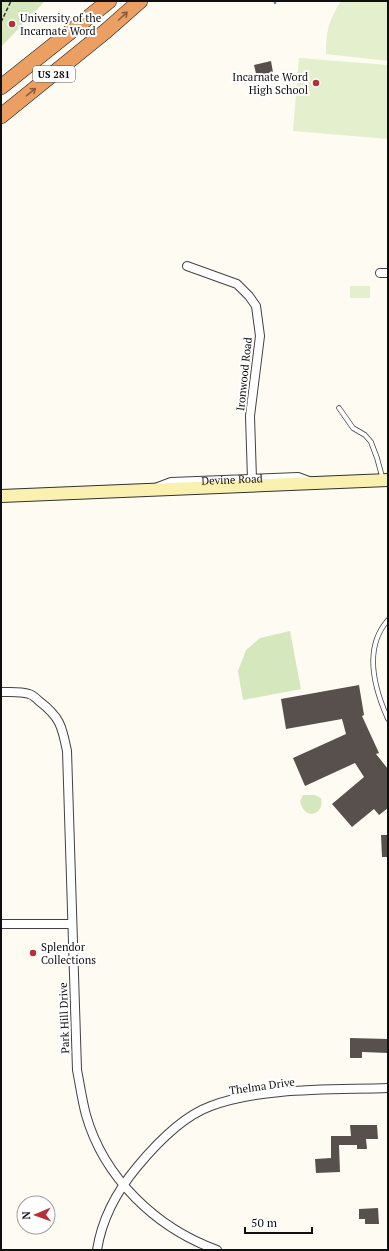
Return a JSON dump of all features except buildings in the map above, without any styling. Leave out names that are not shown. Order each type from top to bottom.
[{"type":"highway","name":"US 281","points":[[1,87],[109,1]]},
{"type":"highway","name":"US 281","points":[[1,116],[106,31],[140,1]]},
{"type":"street","name":"Ironwood Road","points":[[187,266],[237,284],[249,296],[256,306],[260,336],[250,416],[252,479]]},
{"type":"street","name":"Devine Road","points":[[151,490],[171,482],[298,477],[313,483]]},
{"type":"street","name":"Devine Road","points":[[1,496],[385,480]]},
{"type":"street","name":"Park Hill Drive","points":[[1,692],[30,694],[56,716],[62,730],[67,751],[77,1070],[86,1116],[95,1138],[115,1176],[123,1183],[132,1196],[165,1223],[188,1237],[217,1250]]},
{"type":"street","points":[[1,924],[72,924]]},
{"type":"street","name":"Thelma Drive","points":[[97,1250],[100,1234],[111,1204],[123,1183],[160,1141],[185,1120],[210,1106],[243,1097],[281,1092],[388,1088]]},
{"type":"lane","points":[[339,408],[353,428],[365,435],[371,442],[385,480]]},
{"type":"lane","points":[[388,620],[380,628],[376,640],[374,663],[375,686],[379,700],[388,719]]},
{"type":"path","points":[[1,22],[12,1]]},
{"type":"green space","name":"University of the Incarnate Word","points":[[1,1],[45,1],[1,47]]},
{"type":"green space","points":[[341,1],[388,1],[388,61],[326,54],[329,26]]},
{"type":"green space","points":[[299,58],[388,65],[388,139],[293,131]]},
{"type":"green space","points":[[350,286],[370,286],[370,298],[350,298]]},
{"type":"green space","points":[[290,631],[301,689],[243,700],[238,671],[246,650],[260,638]]},
{"type":"green space","points":[[303,795],[315,795],[321,798],[320,809],[317,812],[314,814],[309,814],[306,812],[300,801]]},
{"type":"place","name":"University of the Incarnate Word","points":[[12,24]]},
{"type":"place","name":"Incarnate Word High School","points":[[316,83]]},
{"type":"place","name":"Splendor Collections","points":[[33,953]]}]
